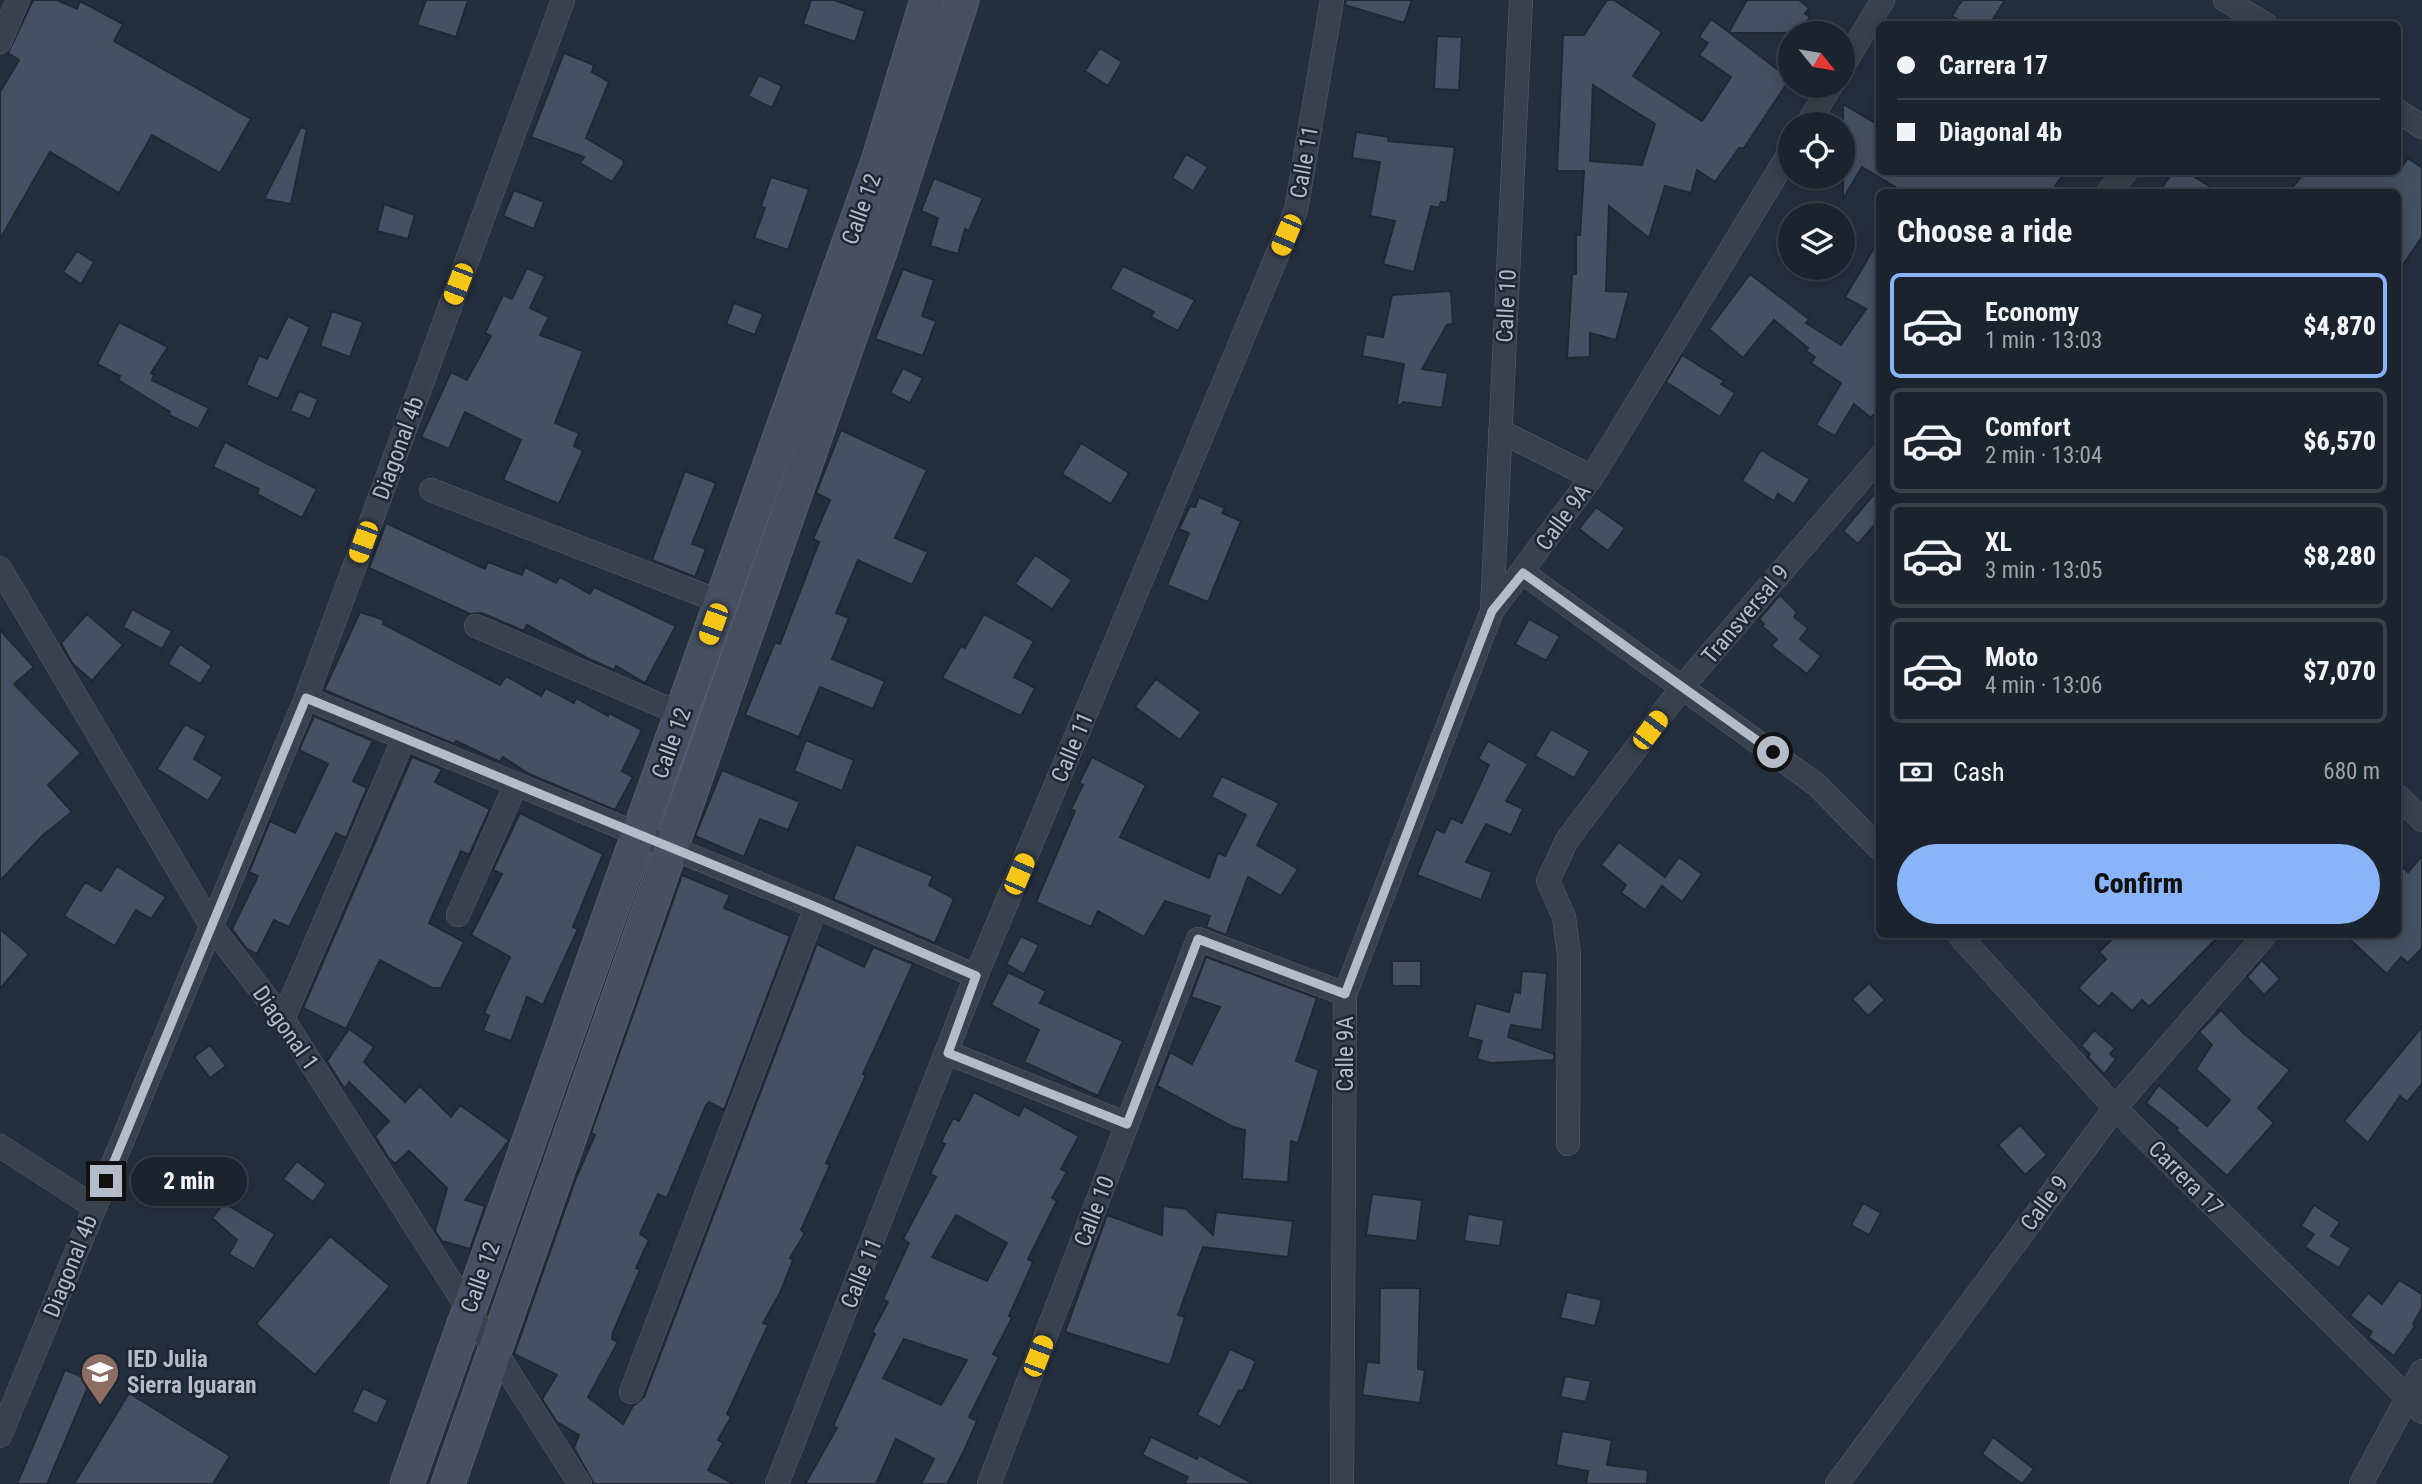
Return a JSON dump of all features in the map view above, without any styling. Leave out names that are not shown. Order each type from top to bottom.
[{"type":"street","points":[[0,42],[18,0]]},
{"type":"street","name":"Diagonal 4b","points":[[0,1436],[306,698],[563,0]]},
{"type":"street","name":"Calle 12","points":[[448,1484],[880,252],[930,46],[927,0]]},
{"type":"street","name":"Calle 12","points":[[407,1484],[878,161],[930,46],[962,0]]},
{"type":"street","name":"Calle 11","points":[[777,1484],[976,976],[1296,210],[1332,0]]},
{"type":"street","name":"Calle 10","points":[[1492,611],[1521,0]]},
{"type":"street","points":[[1855,46],[1883,0]]},
{"type":"street","points":[[2225,0],[2253,16]]},
{"type":"street","points":[[2401,113],[2422,127]]},
{"type":"street","name":"Calle 9A","points":[[1342,1484],[1345,994],[1492,611],[1523,573],[1592,477],[1778,172]]},
{"type":"street","points":[[2111,189],[2123,175]]},
{"type":"street","points":[[1500,432],[1592,477]]},
{"type":"street","name":"Transversal 9","points":[[1568,1144],[1569,955],[1564,917],[1548,881],[1567,840],[1684,686],[1876,462]]},
{"type":"street","points":[[431,490],[721,601]]},
{"type":"street","points":[[753,512],[785,522]]},
{"type":"street","name":"Diagonal 1","points":[[0,568],[212,927],[283,1019],[494,1355],[580,1484]]},
{"type":"street","points":[[1523,573],[1684,686],[1817,785],[1876,845]]},
{"type":"street","points":[[476,626],[681,714]]},
{"type":"street","points":[[306,698],[816,907],[976,976]]},
{"type":"street","points":[[283,1019],[404,738]]},
{"type":"street","points":[[458,915],[516,785]]},
{"type":"street","points":[[2401,799],[2422,820]]},
{"type":"street","points":[[631,1392],[816,907]]},
{"type":"street","name":"Carrera 17","points":[[1962,938],[2115,1108],[2415,1405]]},
{"type":"street","name":"Calle 9","points":[[1837,1484],[2115,1108],[2263,938]]},
{"type":"street","name":"Calle 10","points":[[989,1484],[1198,939],[1345,994]]},
{"type":"street","points":[[948,1053],[1127,1124]]},
{"type":"street","points":[[0,1146],[95,1206]]},
{"type":"street","points":[[2361,1484],[2415,1405],[2422,1371]]},
{"type":"building","points":[[33,0],[57,0],[77,9],[80,1],[123,24],[114,41],[251,119],[220,173],[152,135],[119,193],[50,152],[0,239],[0,92],[19,60],[8,53]]},
{"type":"building","points":[[426,0],[468,0],[456,37],[417,25]]},
{"type":"building","points":[[811,0],[834,0],[865,11],[855,42],[803,24]]},
{"type":"building","points":[[1346,0],[1412,0],[1404,23],[1345,5]]},
{"type":"building","points":[[1607,0],[1614,0],[1662,32],[1633,76],[1702,121],[1731,77],[1699,55],[1708,43],[1699,37],[1711,19],[1729,32],[1747,0],[1799,0],[1809,8],[1805,14],[1810,17],[1807,21],[1778,21],[1778,33],[1730,33],[1778,70],[1778,97],[1744,148],[1739,148],[1715,182],[1697,170],[1691,193],[1665,186],[1649,238],[1609,206],[1606,291],[1629,292],[1616,340],[1590,333],[1590,357],[1567,358],[1572,274],[1576,274],[1576,235],[1580,235],[1584,171],[1557,171],[1563,35],[1584,35]],"holes":[[[1593,85],[1655,124],[1642,165],[1590,161]]]},
{"type":"building","points":[[1962,0],[2005,0],[1992,21],[1960,21],[1952,16]]},
{"type":"building","points":[[1437,36],[1462,37],[1459,90],[1434,89]]},
{"type":"building","points":[[1100,48],[1122,62],[1108,86],[1085,71]]},
{"type":"building","points":[[564,53],[594,65],[592,72],[609,82],[586,138],[623,160],[624,164],[612,182],[580,163],[584,157],[531,137]]},
{"type":"building","points":[[759,75],[782,86],[772,108],[748,96]]},
{"type":"building","points":[[1843,104],[1876,124],[1876,175],[2063,175],[2053,189],[1899,189],[1862,167],[1855,179],[1855,112],[1843,112]]},
{"type":"building","points":[[301,127],[307,129],[291,204],[264,199]]},
{"type":"building","points":[[1356,132],[1389,137],[1388,141],[1455,147],[1447,203],[1441,202],[1439,208],[1431,206],[1414,272],[1383,264],[1395,221],[1370,216],[1380,162],[1352,158]]},
{"type":"building","points":[[1186,154],[1208,167],[1193,191],[1172,178]]},
{"type":"building","points":[[2408,158],[2422,168],[2422,237],[2401,268],[2401,189],[2291,189],[2303,175],[2401,175],[2401,168]]},
{"type":"building","points":[[2171,175],[2192,175],[2213,189],[2161,189]]},
{"type":"building","points":[[771,177],[809,189],[788,250],[754,238],[765,208],[761,206]]},
{"type":"building","points":[[934,178],[983,198],[969,231],[965,229],[958,254],[930,246],[938,218],[921,211]]},
{"type":"building","points":[[514,190],[544,202],[534,229],[503,216]]},
{"type":"building","points":[[384,204],[415,215],[408,239],[377,231]]},
{"type":"building","points":[[1876,245],[1876,412],[1871,418],[1854,404],[1835,436],[1816,425],[1841,383],[1811,363],[1815,357],[1806,351],[1808,348],[1774,320],[1743,358],[1709,329],[1750,274],[1809,319],[1806,323],[1841,345],[1866,309],[1845,297]]},
{"type":"building","points":[[77,251],[94,262],[81,284],[63,272]]},
{"type":"building","points":[[1123,266],[1195,300],[1178,331],[1151,317],[1154,312],[1110,289]]},
{"type":"building","points":[[527,268],[545,276],[530,308],[549,317],[540,335],[583,351],[555,423],[579,433],[574,446],[583,451],[559,504],[503,480],[521,440],[465,412],[449,449],[421,437],[451,372],[467,380],[491,336],[485,333],[503,295],[512,299]]},
{"type":"building","points":[[903,269],[934,280],[922,316],[936,321],[923,356],[875,339]]},
{"type":"building","points":[[1451,291],[1453,324],[1447,325],[1422,369],[1448,373],[1442,408],[1403,402],[1396,408],[1404,364],[1362,356],[1366,334],[1383,337],[1392,295]]},
{"type":"building","points":[[734,303],[763,314],[755,335],[726,324]]},
{"type":"building","points":[[332,311],[363,322],[350,357],[320,346]]},
{"type":"building","points":[[288,316],[310,327],[278,399],[246,385],[259,355],[267,359]]},
{"type":"building","points":[[119,322],[168,347],[151,373],[154,375],[152,380],[209,408],[198,429],[169,415],[170,412],[118,380],[120,376],[97,364]]},
{"type":"building","points":[[1682,355],[1724,381],[1721,384],[1735,393],[1720,417],[1666,382]]},
{"type":"building","points":[[903,368],[923,378],[910,403],[890,393]]},
{"type":"building","points":[[299,391],[318,399],[310,419],[290,411]]},
{"type":"building","points":[[841,430],[927,470],[895,538],[928,552],[912,585],[858,560],[836,613],[849,618],[832,659],[885,681],[873,709],[820,687],[799,737],[745,715],[775,642],[780,644],[819,542],[813,539],[830,500],[816,493]]},
{"type":"building","points":[[225,442],[317,489],[302,518],[257,494],[259,489],[213,467]]},
{"type":"building","points":[[1081,443],[1129,473],[1111,504],[1062,474]]},
{"type":"building","points":[[1761,450],[1810,479],[1794,504],[1778,494],[1774,501],[1742,481]]},
{"type":"building","points":[[685,471],[716,483],[692,544],[706,549],[695,577],[652,560]]},
{"type":"building","points":[[1876,492],[1876,524],[1858,544],[1843,531]]},
{"type":"building","points":[[1199,497],[1225,508],[1222,513],[1241,521],[1208,602],[1167,585],[1189,533],[1179,529],[1190,506],[1195,507]]},
{"type":"building","points":[[1596,507],[1625,528],[1608,551],[1579,529]]},
{"type":"building","points":[[386,523],[485,569],[488,562],[522,575],[525,567],[556,583],[560,577],[590,594],[594,587],[676,626],[645,683],[616,666],[614,670],[587,658],[527,625],[524,631],[482,613],[470,614],[369,568]]},
{"type":"building","points":[[1035,555],[1072,580],[1052,609],[1015,584]]},
{"type":"building","points":[[1780,595],[1797,612],[1794,617],[1808,628],[1800,639],[1821,656],[1807,674],[1771,646],[1777,639],[1762,626],[1764,624],[1759,619]]},
{"type":"building","points":[[132,609],[172,631],[162,649],[123,627]]},
{"type":"building","points":[[360,612],[384,620],[383,624],[500,685],[506,676],[541,696],[546,688],[574,703],[576,698],[608,716],[609,713],[642,730],[622,771],[633,777],[615,810],[529,774],[503,757],[500,762],[456,741],[454,744],[324,690]]},
{"type":"building","points":[[87,614],[123,645],[92,681],[72,663],[61,643]]},
{"type":"building","points":[[984,614],[1034,641],[1014,677],[1035,688],[1021,716],[942,678],[961,646],[965,648]]},
{"type":"building","points":[[1529,619],[1560,636],[1546,661],[1515,644]]},
{"type":"building","points":[[0,630],[34,667],[14,684],[81,753],[48,785],[72,812],[42,836],[0,881]]},
{"type":"building","points":[[180,644],[212,666],[200,684],[168,664]]},
{"type":"building","points":[[1156,679],[1201,712],[1180,740],[1135,707]]},
{"type":"building","points":[[314,716],[373,741],[353,781],[367,788],[346,838],[336,833],[289,927],[274,920],[257,954],[247,949],[232,929],[258,876],[249,872],[270,821],[295,833],[328,764],[299,750]]},
{"type":"building","points":[[185,724],[206,736],[194,759],[223,777],[208,801],[157,769]]},
{"type":"building","points":[[1551,729],[1590,751],[1574,778],[1535,756]]},
{"type":"building","points":[[806,740],[854,760],[842,791],[794,771]]},
{"type":"building","points":[[1488,741],[1528,764],[1506,801],[1523,809],[1511,835],[1486,824],[1466,862],[1492,872],[1481,900],[1417,875],[1436,829],[1444,833],[1451,818],[1462,823],[1489,765],[1478,759]]},
{"type":"building","points":[[412,757],[442,769],[435,782],[490,809],[469,855],[461,851],[429,923],[464,942],[441,988],[432,988],[380,960],[346,1029],[303,1008]]},
{"type":"building","points":[[1092,757],[1146,785],[1120,837],[1209,878],[1218,853],[1225,856],[1246,815],[1211,797],[1222,776],[1279,803],[1257,845],[1298,869],[1281,896],[1248,877],[1226,935],[1206,927],[1210,916],[1165,901],[1144,937],[1098,911],[1091,927],[1036,902],[1075,811],[1071,809],[1083,785],[1079,783]]},
{"type":"building","points":[[722,770],[800,802],[788,830],[760,819],[744,857],[695,836]]},
{"type":"building","points":[[520,813],[603,854],[573,927],[578,929],[543,1005],[527,997],[511,1041],[483,1031],[489,1016],[484,1013],[510,957],[471,935],[502,874],[493,870]]},
{"type":"building","points":[[1619,842],[1665,877],[1679,857],[1702,874],[1682,902],[1662,886],[1645,910],[1621,893],[1626,885],[1601,865]]},
{"type":"building","points":[[856,844],[933,876],[929,885],[954,899],[935,943],[833,899]]},
{"type":"building","points":[[2422,856],[2422,948],[2408,963],[2401,957],[2387,974],[2348,938],[2401,938],[2401,866],[2408,872]]},
{"type":"building","points":[[117,866],[166,897],[151,919],[136,910],[115,946],[64,916],[85,882],[101,891]]},
{"type":"building","points":[[682,875],[730,895],[724,908],[790,936],[724,1110],[709,1102],[706,1105],[667,1198],[658,1194],[640,1234],[649,1240],[636,1268],[640,1270],[613,1332],[612,1339],[618,1342],[588,1397],[623,1424],[633,1406],[644,1397],[817,944],[864,967],[873,947],[913,964],[826,1163],[830,1165],[801,1230],[805,1233],[790,1258],[793,1260],[780,1293],[763,1323],[768,1325],[727,1414],[731,1417],[718,1440],[723,1443],[708,1470],[734,1484],[594,1484],[574,1448],[579,1435],[557,1422],[542,1399],[557,1375],[514,1354],[576,1178],[595,1135],[591,1133]]},
{"type":"building","points":[[0,929],[29,954],[0,989]]},
{"type":"building","points":[[1021,936],[1039,945],[1024,974],[1006,964]]},
{"type":"building","points":[[2113,938],[2217,938],[2149,1007],[2142,1000],[2132,1011],[2112,993],[2099,1007],[2078,988],[2106,959],[2099,952]]},
{"type":"building","points":[[1206,957],[1317,998],[1296,1061],[1319,1070],[1298,1143],[1291,1141],[1288,1182],[1242,1179],[1245,1130],[1233,1127],[1157,1086],[1170,1052],[1192,1064],[1220,1007],[1191,997]]},
{"type":"building","points":[[2262,960],[2280,979],[2264,995],[2247,977]]},
{"type":"building","points":[[1392,961],[1421,961],[1421,986],[1392,986]]},
{"type":"building","points":[[1522,971],[1547,973],[1542,1030],[1511,1025],[1508,1037],[1554,1054],[1554,1060],[1491,1063],[1477,1059],[1482,1041],[1467,1037],[1476,1003],[1509,1012],[1514,992],[1520,993]]},
{"type":"building","points":[[1008,972],[1046,991],[1040,1003],[1123,1041],[1098,1096],[1024,1062],[1039,1030],[991,1005]]},
{"type":"building","points":[[1869,983],[1885,1000],[1868,1016],[1852,999]]},
{"type":"building","points":[[2221,1010],[2244,1034],[2290,1070],[2258,1108],[2274,1123],[2227,1176],[2176,1130],[2178,1128],[2146,1103],[2159,1085],[2207,1126],[2230,1100],[2196,1069],[2212,1045],[2199,1032]]},
{"type":"building","points":[[2422,1027],[2422,1084],[2407,1102],[2400,1096],[2368,1143],[2344,1121]]},
{"type":"building","points":[[349,1029],[374,1047],[364,1062],[405,1102],[420,1086],[451,1117],[460,1105],[509,1140],[465,1200],[485,1206],[470,1249],[442,1241],[435,1231],[447,1188],[409,1151],[395,1164],[388,1157],[375,1136],[389,1121],[349,1082],[346,1088],[342,1085],[327,1061]]},
{"type":"building","points":[[2094,1030],[2115,1048],[2110,1054],[2116,1059],[2104,1074],[2081,1046]]},
{"type":"building","points":[[210,1045],[226,1066],[210,1078],[194,1057]]},
{"type":"building","points":[[974,1092],[1019,1116],[1024,1106],[1079,1136],[1061,1169],[1067,1172],[1052,1198],[1057,1201],[1028,1259],[1033,1262],[1009,1316],[1012,1318],[993,1354],[999,1357],[969,1417],[977,1421],[947,1484],[921,1484],[934,1459],[896,1439],[876,1484],[805,1484],[837,1428],[833,1426],[875,1334],[872,1332],[888,1302],[883,1299],[909,1243],[903,1239],[936,1177],[930,1174],[945,1144],[941,1142],[953,1118],[959,1121]],"holes":[[[956,1215],[1007,1243],[987,1281],[932,1257]],[[904,1339],[967,1360],[941,1405],[883,1378]]]},
{"type":"building","points":[[2020,1125],[2047,1155],[2025,1175],[1998,1145]]},
{"type":"building","points":[[297,1161],[326,1184],[313,1202],[283,1179]]},
{"type":"building","points":[[1372,1194],[1422,1200],[1417,1241],[1366,1235]]},
{"type":"building","points":[[224,1203],[275,1234],[254,1269],[229,1254],[237,1240],[212,1218]]},
{"type":"building","points":[[1863,1203],[1881,1213],[1869,1235],[1851,1225]]},
{"type":"building","points":[[2314,1205],[2340,1222],[2331,1236],[2351,1248],[2339,1268],[2305,1247],[2314,1234],[2301,1226]]},
{"type":"building","points":[[1163,1206],[1186,1209],[1213,1235],[1216,1212],[1293,1221],[1288,1257],[1203,1247],[1178,1315],[1185,1317],[1170,1365],[1065,1332],[1107,1215],[1162,1235]]},
{"type":"building","points":[[1468,1214],[1504,1220],[1500,1246],[1464,1241]]},
{"type":"building","points":[[330,1236],[390,1286],[315,1375],[256,1324]]},
{"type":"building","points":[[2399,1280],[2422,1294],[2422,1308],[2413,1324],[2415,1326],[2394,1356],[2368,1337],[2372,1332],[2350,1316],[2368,1293],[2382,1304]]},
{"type":"building","points":[[1380,1288],[1420,1288],[1418,1369],[1425,1370],[1420,1403],[1362,1395],[1367,1362],[1379,1363]]},
{"type":"building","points":[[1567,1292],[1602,1300],[1595,1326],[1560,1318]]},
{"type":"building","points":[[1230,1349],[1256,1361],[1243,1391],[1239,1390],[1220,1427],[1197,1415]]},
{"type":"building","points":[[65,1370],[91,1380],[47,1484],[17,1484]]},
{"type":"building","points":[[1565,1376],[1591,1381],[1586,1402],[1560,1397]]},
{"type":"building","points":[[363,1388],[388,1400],[377,1424],[352,1412]]},
{"type":"building","points":[[129,1393],[230,1456],[213,1484],[74,1484]]},
{"type":"building","points":[[1562,1431],[1612,1440],[1607,1465],[1648,1470],[1647,1484],[1586,1484],[1588,1471],[1556,1465]]},
{"type":"building","points":[[1151,1437],[1197,1459],[1199,1455],[1254,1484],[1184,1484],[1188,1477],[1142,1455]]},
{"type":"building","points":[[1993,1437],[2034,1469],[2022,1484],[1982,1454]]},
{"type":"place","name":"IED Julia Sierra Iguaran","points":[[100,1406]]},
{"type":"route","points":[[106,1181],[306,698],[816,907],[976,976],[948,1053],[1127,1124],[1198,939],[1345,994],[1492,611],[1523,573],[1773,752]]}]
